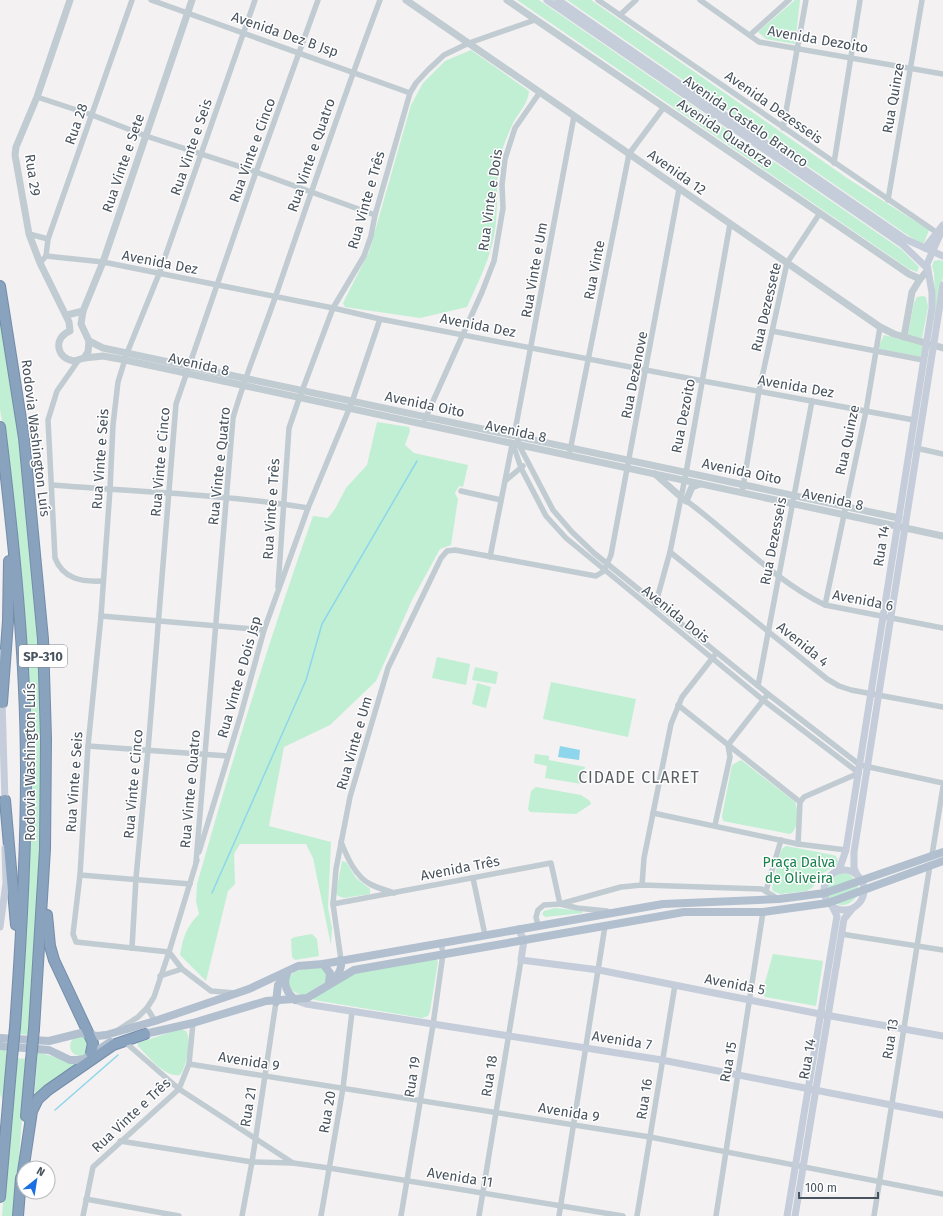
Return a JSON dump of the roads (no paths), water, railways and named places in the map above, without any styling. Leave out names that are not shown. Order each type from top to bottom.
[{"type":"highway","name":"Rodovia Washington Luís","points":[[0,286],[24,438],[40,593],[45,709],[45,849],[34,1029],[23,1160]]},
{"type":"highway","name":"Rodovia Washington Luís","points":[[0,427],[10,507],[24,685],[26,773],[19,972],[0,1197]]},
{"type":"highway","points":[[2,703],[8,621],[10,507]]},
{"type":"highway","points":[[5,800],[12,870],[19,972]]},
{"type":"highway","points":[[45,849],[50,946],[61,977],[93,1044],[91,1053]]},
{"type":"highway","points":[[25,1160],[32,1111],[38,1099],[48,1090],[113,1045],[145,1034]]},
{"type":"highway","points":[[0,1102],[2,1117],[1,1180]]},
{"type":"highway","name":"Rodovia Washington Luís","points":[[18,1216],[20,1200]]},
{"type":"main road","name":"Avenida Castelo Branco","points":[[547,0],[903,242],[925,248],[943,256]]},
{"type":"main road","name":"Avenida Castelo Branco","points":[[558,0],[903,242],[927,269]]},
{"type":"main road","points":[[925,248],[936,232],[943,226]]},
{"type":"main road","name":"Rua 14","points":[[787,1216],[824,1015],[844,919],[861,901],[864,889],[854,868],[854,852],[905,528],[916,448],[932,308],[932,293],[927,269],[932,251],[943,226]]},
{"type":"main road","name":"Rua 14","points":[[839,870],[846,850],[860,765],[923,360],[929,344],[943,285]]},
{"type":"main road","points":[[0,653],[6,884],[0,927]]},
{"type":"main road","points":[[0,1038],[49,1041],[81,1033],[106,1035],[155,1021],[237,994],[298,966],[323,964],[486,934],[663,904],[779,899],[823,893],[859,878],[932,854],[943,852]]},
{"type":"main road","points":[[0,1046],[49,1050],[70,1060],[84,1059],[110,1041],[193,1023],[266,1002],[307,998],[354,970],[684,912],[763,912],[830,905],[864,889],[943,861]]},
{"type":"main road","points":[[852,909],[841,911],[830,905],[823,893],[826,880],[833,873],[839,870],[850,871],[859,878]]},
{"type":"main road","name":"Rua 14","points":[[824,1015],[837,916],[830,905]]},
{"type":"main road","points":[[518,929],[524,940]]},
{"type":"main road","points":[[464,938],[461,945],[465,950]]},
{"type":"main road","name":"Rua 18","points":[[521,960],[524,940]]},
{"type":"main road","points":[[423,946],[428,952],[427,957]]},
{"type":"main road","points":[[329,984],[339,974],[342,967],[341,960]]},
{"type":"main road","name":"Avenida 5","points":[[521,960],[599,970],[824,1015],[943,1036]]},
{"type":"main road","points":[[323,964],[330,973],[329,984]]},
{"type":"main road","points":[[289,970],[285,979],[286,987],[289,994],[295,1000]]},
{"type":"main road","points":[[276,1002],[278,985],[289,970]]},
{"type":"main road","name":"Avenida 7","points":[[295,1000],[306,1004],[352,1012],[587,1047],[662,1060],[943,1115]]},
{"type":"main road","name":"Rua 14","points":[[795,1216],[804,1166],[811,1090]]},
{"type":"street","name":"Rua 29","points":[[70,0],[37,98],[16,148],[15,155],[29,234],[40,263],[67,315],[70,331],[61,337],[59,344],[60,351],[67,359],[81,359]]},
{"type":"street","name":"Rua 28","points":[[46,256],[48,239],[132,0]]},
{"type":"street","name":"Avenida Dez B Jsp","points":[[151,0],[353,71],[410,93]]},
{"type":"street","name":"Rua Vinte e Sete","points":[[81,359],[89,348],[81,324],[83,311],[103,262],[192,0]]},
{"type":"street","name":"Rua Vinte e Seis","points":[[132,948],[76,942],[73,934],[80,875],[88,746],[101,616],[102,581],[116,396],[127,353],[159,274],[255,0]]},
{"type":"street","name":"Rua Vinte e Cinco","points":[[132,948],[136,878],[159,622],[174,418],[179,392],[318,0]]},
{"type":"street","name":"Rua Vinte e Quatro","points":[[196,862],[204,755],[217,626],[233,418],[242,387],[276,296],[310,192],[380,0]]},
{"type":"street","name":"Avenida 12","points":[[406,0],[880,327],[904,337],[943,348]]},
{"type":"street","name":"Avenida Quatorze","points":[[507,0],[909,274],[920,279]]},
{"type":"street","name":"Avenida Dezesseis","points":[[598,0],[936,232]]},
{"type":"street","points":[[620,15],[636,0]]},
{"type":"street","name":"Avenida Dezoito","points":[[700,0],[708,2],[760,42],[943,74]]},
{"type":"street","points":[[750,35],[789,0]]},
{"type":"street","points":[[783,128],[806,0]]},
{"type":"street","points":[[834,163],[860,0]]},
{"type":"street","name":"Rua Quinze","points":[[888,200],[922,0]]},
{"type":"street","name":"Rua Vinte e Três","points":[[277,594],[289,428],[334,308],[364,256],[371,236],[375,215],[410,93],[428,70],[444,56],[469,44],[535,20]]},
{"type":"street","name":"Rua Vinte e Dois","points":[[424,425],[426,417],[482,292],[494,261],[503,208],[502,185],[505,159],[515,128],[540,92]]},
{"type":"street","points":[[37,98],[92,115],[146,136],[201,153],[375,215]]},
{"type":"street","name":"Rua Vinte","points":[[569,456],[629,154],[664,107]]},
{"type":"street","name":"Rua Vinte e Um","points":[[516,445],[516,427],[532,348],[574,116]]},
{"type":"street","name":"Rua Dezenove","points":[[604,571],[611,555],[630,461],[680,189]]},
{"type":"street","name":"Rua Dezessete","points":[[742,493],[759,391],[787,263],[820,213]]},
{"type":"street","name":"Rua Dezoito","points":[[657,604],[670,552],[678,509],[686,501],[684,480],[730,224]]},
{"type":"street","points":[[29,234],[48,239]]},
{"type":"street","points":[[40,263],[46,256]]},
{"type":"street","name":"Avenida Dez","points":[[46,256],[103,262],[276,296],[380,319],[914,420]]},
{"type":"street","points":[[904,337],[912,292],[927,269]]},
{"type":"street","points":[[67,315],[83,311]]},
{"type":"street","name":"Rua Vinte e Dois Jsp","points":[[114,1032],[138,1017],[147,1008],[154,996],[190,884],[264,630],[308,508],[352,402],[380,319]]},
{"type":"street","name":"Rua Quinze","points":[[825,605],[866,411],[880,327]]},
{"type":"street","points":[[772,331],[923,360]]},
{"type":"street","name":"Avenida Oito","points":[[86,338],[103,348],[899,518]]},
{"type":"street","name":"Avenida 8","points":[[81,359],[103,356],[125,360],[242,387],[943,536]]},
{"type":"street","points":[[81,359],[57,391],[49,414],[55,558],[58,567],[68,576],[87,582],[102,581]]},
{"type":"street","name":"Rua Dezesseis","points":[[758,686],[812,401]]},
{"type":"street","points":[[454,432],[455,424]]},
{"type":"street","points":[[516,445],[505,481],[490,557],[596,576],[604,571]]},
{"type":"street","name":"Avenida Dois","points":[[516,445],[553,510],[572,532],[607,564],[768,694],[860,765]]},
{"type":"street","name":"Avenida Dois","points":[[516,445],[521,468],[546,516],[566,538],[604,571],[763,700],[858,773]]},
{"type":"street","points":[[916,448],[943,454]]},
{"type":"street","points":[[505,481],[527,463]]},
{"type":"street","points":[[655,474],[686,501]]},
{"type":"street","points":[[678,509],[686,501],[692,487],[700,484]]},
{"type":"street","points":[[52,485],[227,498],[308,508]]},
{"type":"street","points":[[461,491],[502,500]]},
{"type":"street","name":"Avenida 6","points":[[686,501],[778,575],[825,605],[943,628]]},
{"type":"street","name":"Rua Vinte e Um","points":[[341,960],[333,904],[336,869],[350,797],[388,668],[441,558],[447,551],[452,550],[490,557]]},
{"type":"street","name":"Avenida 4","points":[[670,552],[827,679],[840,686],[870,694],[943,707]]},
{"type":"street","points":[[651,609],[657,604]]},
{"type":"street","points":[[659,615],[664,610]]},
{"type":"street","points":[[101,616],[264,630]]},
{"type":"street","points":[[642,885],[644,858],[671,724],[682,696],[716,652]]},
{"type":"street","points":[[715,826],[730,757],[728,745],[768,694]]},
{"type":"street","points":[[678,705],[800,802]]},
{"type":"street","points":[[88,746],[228,756]]},
{"type":"street","points":[[860,765],[943,783]]},
{"type":"street","points":[[798,844],[800,802],[804,797],[858,773]]},
{"type":"street","points":[[932,854],[943,786]]},
{"type":"street","points":[[653,813],[798,844],[846,850]]},
{"type":"street","points":[[766,891],[781,840]]},
{"type":"street","points":[[341,842],[347,858],[359,874],[370,884],[394,893]]},
{"type":"street","name":"Avenida Três","points":[[333,904],[551,863],[560,904]]},
{"type":"street","name":"Rua 13","points":[[874,1216],[930,865]]},
{"type":"street","points":[[80,875],[136,878],[190,884]]},
{"type":"street","points":[[473,878],[486,934]]},
{"type":"street","points":[[538,925],[536,917],[538,910],[544,906],[560,904],[621,887],[642,885],[762,889],[779,899]]},
{"type":"street","points":[[560,904],[595,911],[619,911]]},
{"type":"street","name":"Rua 15","points":[[716,1216],[725,1151],[751,1000],[763,912]]},
{"type":"street","points":[[559,1216],[599,970],[604,926]]},
{"type":"street","points":[[841,934],[943,950]]},
{"type":"street","name":"Rua 19","points":[[401,1216],[433,1025],[443,954],[441,942]]},
{"type":"street","points":[[132,948],[169,952],[182,969],[211,991],[229,991],[237,994]]},
{"type":"street","name":"Rua 18","points":[[479,1216],[521,960]]},
{"type":"street","points":[[160,976],[182,969]]},
{"type":"street","name":"Rua 16","points":[[637,1216],[675,985]]},
{"type":"street","name":"Rua 21","points":[[242,1216],[252,1162],[254,1139],[276,1002]]},
{"type":"street","points":[[147,1008],[155,1021]]},
{"type":"street","name":"Rua 20","points":[[321,1216],[343,1088],[352,1012]]},
{"type":"street","name":"Rua Vinte e Três","points":[[83,1216],[92,1167],[179,1089],[189,1064],[193,1023]]},
{"type":"street","name":"Avenida 11","points":[[125,1042],[179,1089],[293,1163]]},
{"type":"street","name":"Avenida 9","points":[[189,1064],[650,1137],[943,1194]]},
{"type":"street","name":"Avenida 11","points":[[120,1141],[252,1162],[293,1163],[329,1168],[623,1216]]},
{"type":"street","points":[[86,1199],[179,1216]]},
{"type":"water","points":[[560,746],[580,750],[579,760],[558,757]]},
{"type":"waterway","points":[[212,893],[306,680],[322,624],[417,461]]},
{"type":"waterway","points":[[55,1110],[118,1055]]},
{"type":"district","name":"CIDADE CLARET","points":[[639,777]]},
{"type":"park label","name":"Praça Dalva de Oliveira","points":[[799,870]]}]
